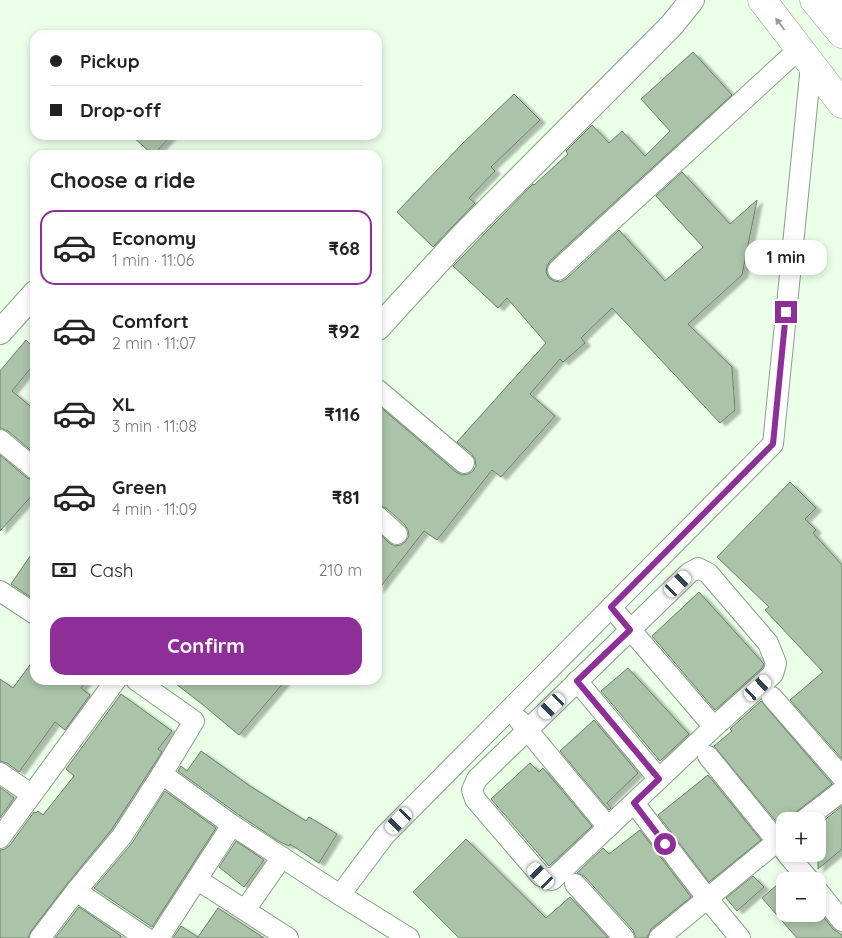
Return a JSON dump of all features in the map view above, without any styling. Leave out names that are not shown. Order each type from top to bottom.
[{"type":"main road","points":[[762,0],[842,104]]},
{"type":"street","points":[[382,324],[460,238],[671,26],[692,0]]},
{"type":"street","points":[[558,270],[805,57]]},
{"type":"street","points":[[340,895],[385,835],[773,444],[805,57]]},
{"type":"street","points":[[0,332],[30,299]]},
{"type":"street","points":[[382,393],[464,463]]},
{"type":"street","points":[[0,440],[30,465]]},
{"type":"street","points":[[382,521],[397,534]]},
{"type":"street","points":[[698,568],[708,573],[768,643],[776,663],[773,674],[552,880],[541,876],[475,799],[472,790],[477,779],[577,681],[689,573],[698,568]]},
{"type":"street","points":[[0,591],[30,611]]},
{"type":"street","points":[[611,607],[714,727]]},
{"type":"street","points":[[577,681],[659,779]]},
{"type":"street","points":[[0,838],[112,685]]},
{"type":"street","points":[[40,938],[122,836],[194,721],[143,685]]},
{"type":"street","points":[[772,697],[842,777]]},
{"type":"street","points":[[509,710],[608,827]]},
{"type":"street","points":[[708,756],[776,836]]},
{"type":"street","points":[[0,773],[31,794]]},
{"type":"street","points":[[162,774],[232,825],[409,938]]},
{"type":"street","points":[[815,812],[842,791]]},
{"type":"street","points":[[634,803],[740,938]]},
{"type":"street","points":[[159,938],[232,825]]},
{"type":"street","points":[[659,938],[707,898],[776,851]]},
{"type":"street","points":[[246,910],[282,857]]},
{"type":"street","points":[[198,880],[288,938]]},
{"type":"street","points":[[575,884],[624,938]]},
{"type":"street","points":[[76,891],[146,938]]},
{"type":"street","points":[[826,901],[842,921]]},
{"type":"building","points":[[693,52],[732,95],[550,261],[546,272],[549,278],[554,281],[560,282],[566,279],[619,230],[665,281],[703,247],[656,196],[682,172],[730,224],[757,200],[742,275],[688,324],[732,367],[735,410],[720,423],[612,308],[581,338],[585,343],[563,362],[560,359],[530,394],[555,416],[501,477],[492,470],[437,540],[424,531],[382,585],[382,536],[395,546],[401,545],[409,536],[405,525],[382,506],[382,408],[456,472],[462,475],[468,474],[476,466],[475,459],[472,454],[457,442],[546,343],[507,298],[498,308],[453,266],[533,184],[568,154],[566,151],[592,125],[609,143],[622,131],[645,156],[670,131],[641,99]]},
{"type":"building","points":[[514,94],[540,120],[491,167],[495,171],[469,198],[475,203],[433,247],[397,212],[462,144]]},
{"type":"building","points":[[136,140],[167,140],[158,150],[148,150]]},
{"type":"building","points":[[26,340],[30,344],[30,369],[12,391],[30,406],[30,450],[8,431],[0,428],[0,371]]},
{"type":"building","points":[[0,455],[30,479],[30,498],[0,531]]},
{"type":"building","points":[[790,482],[816,508],[805,519],[816,530],[813,533],[842,565],[842,759],[790,700],[823,672],[765,610],[769,607],[717,557]]},
{"type":"building","points":[[30,556],[30,597],[11,584]]},
{"type":"building","points":[[699,592],[764,664],[762,668],[715,710],[652,636]]},
{"type":"building","points":[[30,665],[30,685],[83,685],[81,688],[90,695],[65,730],[55,722],[19,772],[7,763],[0,761],[0,679],[13,688]]},
{"type":"building","points":[[628,668],[689,734],[660,761],[601,691]]},
{"type":"building","points":[[177,685],[282,685],[239,735]]},
{"type":"building","points":[[121,694],[172,731],[158,749],[162,752],[112,829],[67,884],[31,931],[28,938],[0,938],[0,850],[10,845],[34,812],[38,811],[43,815],[74,776],[66,769]]},
{"type":"building","points":[[761,701],[832,784],[796,812],[776,812],[776,821],[714,746],[732,731],[730,729]]},
{"type":"building","points":[[594,720],[638,773],[607,803],[611,808],[609,810],[560,751]]},
{"type":"building","points":[[201,751],[250,786],[306,821],[309,817],[337,834],[319,863],[290,844],[289,846],[278,841],[178,771],[181,766],[187,771]]},
{"type":"building","points":[[530,763],[539,772],[543,768],[592,826],[549,866],[491,799]]},
{"type":"building","points":[[708,775],[761,840],[709,882],[658,815]]},
{"type":"building","points":[[0,787],[14,798],[0,818]]},
{"type":"building","points":[[165,791],[216,828],[152,927],[94,888],[132,843]]},
{"type":"building","points":[[842,806],[842,849],[818,869],[818,862],[826,862],[826,819]]},
{"type":"building","points":[[640,830],[691,897],[651,929],[647,938],[636,938],[633,930],[584,876],[577,873],[603,848],[609,854]]},
{"type":"building","points":[[466,839],[546,918],[570,897],[608,938],[459,938],[413,892]]},
{"type":"building","points":[[236,841],[264,860],[244,887],[219,867]]},
{"type":"building","points":[[753,876],[764,887],[737,911],[726,898]]},
{"type":"building","points":[[776,886],[776,914],[762,898]]},
{"type":"building","points":[[79,907],[121,936],[120,938],[55,938]]},
{"type":"building","points":[[218,908],[264,938],[173,938],[181,926],[198,937]]},
{"type":"building","points":[[826,920],[833,929],[842,935],[842,938],[797,938],[783,922],[826,922]]},
{"type":"route","points":[[665,844],[634,803],[659,779],[577,681],[630,630],[611,607],[773,444],[786,312]]}]
